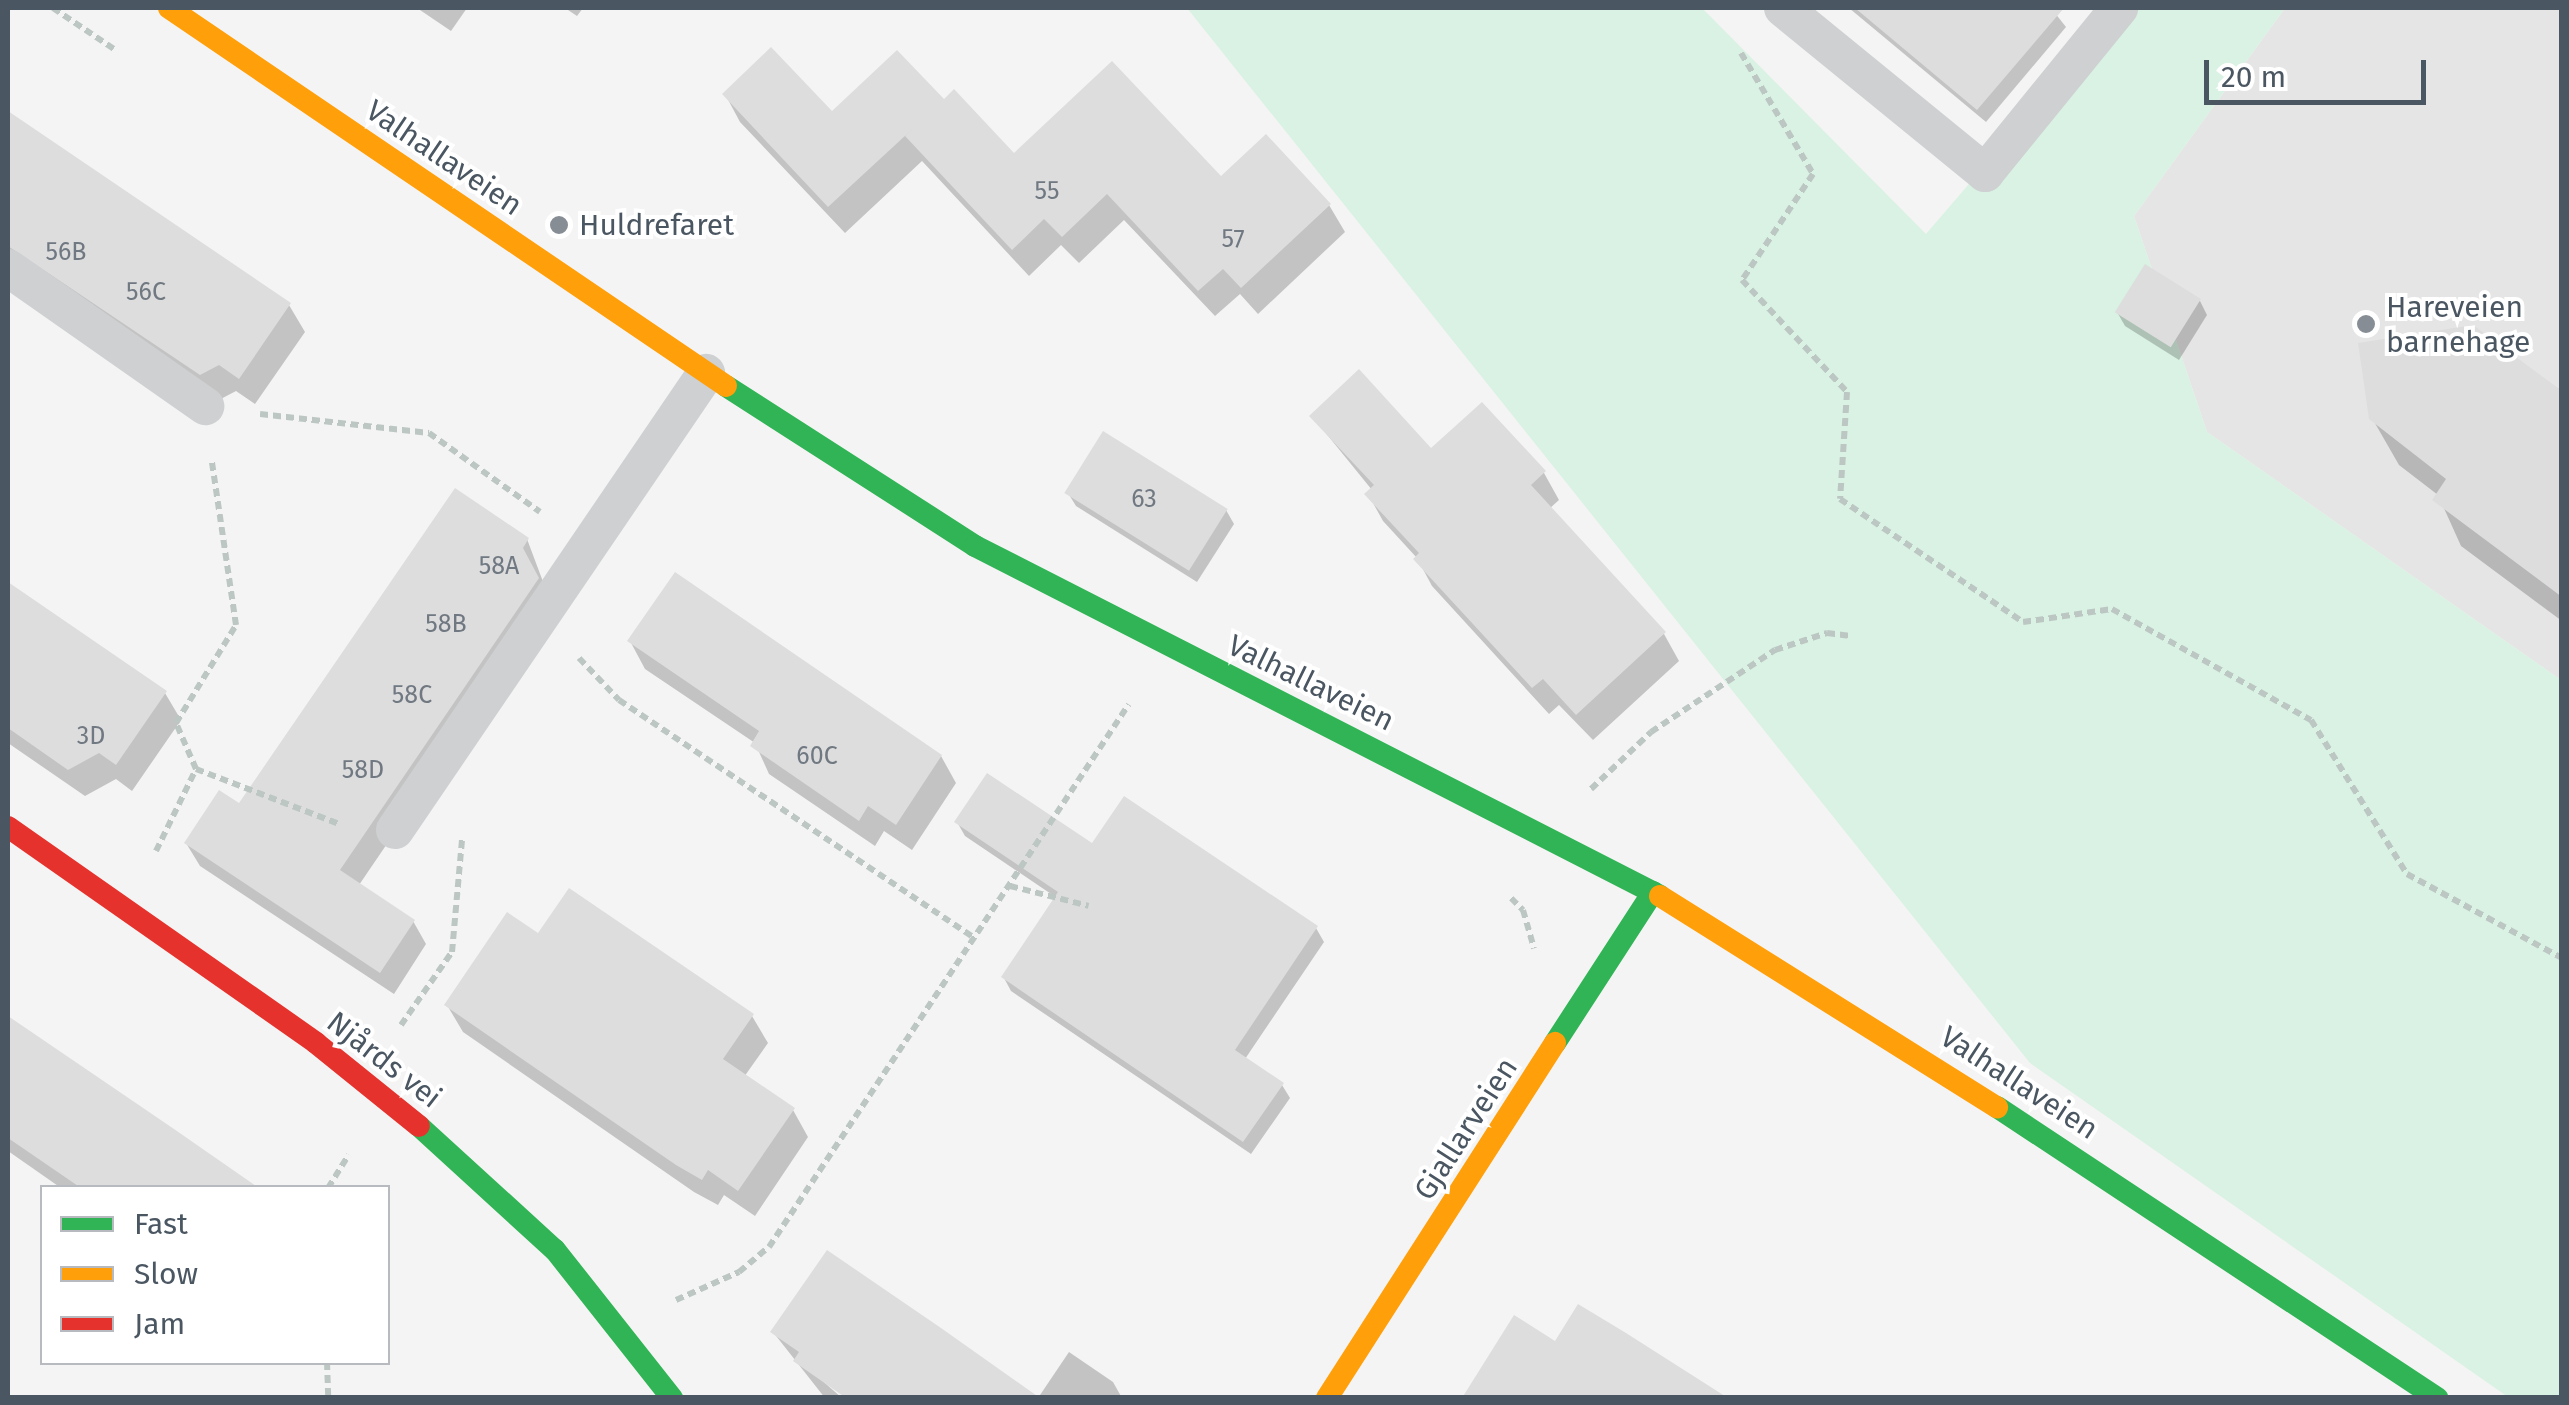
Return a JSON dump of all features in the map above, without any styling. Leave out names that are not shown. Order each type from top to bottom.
[{"type":"street","name":"Valhallaveien","points":[[169,8],[886,492],[1052,589],[1490,803],[1653,892],[2101,1172],[2438,1398]]},
{"type":"street","name":"Njårds vei","points":[[8,827],[363,1080],[524,1218],[620,1328],[672,1398]]},
{"type":"street","name":"Gjallarveien","points":[[1327,1398],[1653,892]]},
{"type":"lane","points":[[1783,8],[1985,173],[2119,8]]},
{"type":"lane","points":[[8,268],[205,406]]},
{"type":"lane","points":[[395,830],[547,613],[706,374]]},
{"type":"path","points":[[1733,39],[1813,174],[1742,280],[1847,392],[1840,499],[2023,622],[2112,609],[2312,720],[2407,874],[2562,958]]},
{"type":"path","points":[[395,830],[368,836],[196,769],[176,723],[236,625],[205,406],[429,433],[590,549]]},
{"type":"path","points":[[547,613],[620,700],[973,937]]},
{"type":"path","points":[[1580,800],[1651,732],[1775,650],[1828,633],[1850,636]]},
{"type":"path","points":[[620,1328],[739,1272],[769,1247],[1129,704]]},
{"type":"path","points":[[119,906],[158,848],[196,769]]},
{"type":"path","points":[[363,1080],[452,952],[463,832]]},
{"type":"path","points":[[1010,886],[1089,906]]},
{"type":"path","points":[[327,1365],[328,1398]]},
{"type":"shaded area","name":"Hareveien barnehage","points":[[2285,8],[2561,8],[2561,680],[2207,432],[2134,216]]},
{"type":"green space","points":[[1187,8],[1702,8],[1926,234],[2120,8],[2285,8],[2134,216],[2207,432],[2561,680],[2561,1397],[2508,1397],[2030,1063]]},
{"type":"building","points":[[1855,8],[2064,8],[1977,110]]},
{"type":"building","points":[[771,47],[832,111],[897,50],[944,99],[954,89],[1014,153],[1112,61],[1221,176],[1266,134],[1331,204],[1241,288],[1223,269],[1198,291],[1107,194],[1062,237],[1044,219],[1012,250],[905,136],[920,122],[828,207],[722,94]]},
{"type":"building","points":[[8,111],[291,303],[239,379],[219,365],[200,375],[8,246]]},
{"type":"building","points":[[2145,264],[2201,299],[2171,347],[2115,312]]},
{"type":"building","points":[[2473,325],[2562,391],[2562,597],[2432,500],[2446,479],[2369,419],[2358,343]]},
{"type":"building","points":[[1359,369],[1431,448],[1482,402],[1546,471],[1531,485],[1666,632],[1576,715],[1543,679],[1532,688],[1413,559],[1419,553],[1364,494],[1374,485],[1309,416]]},
{"type":"building","points":[[1103,431],[1228,509],[1189,571],[1064,493]]},
{"type":"building","points":[[455,488],[529,538],[523,548],[539,578],[340,870],[415,920],[380,973],[184,843],[219,790],[239,803]]},
{"type":"building","points":[[675,572],[942,755],[896,825],[868,806],[859,821],[750,746],[759,731],[627,641]]},
{"type":"building","points":[[8,582],[167,691],[116,765],[99,753],[68,770],[8,728]]},
{"type":"building","points":[[987,773],[1092,843],[1124,796],[1318,926],[1235,1050],[1284,1083],[1243,1142],[1001,977],[1058,892],[954,822]]},
{"type":"building","points":[[569,888],[754,1014],[723,1059],[795,1108],[738,1191],[708,1170],[702,1180],[676,1165],[444,1005],[507,912],[538,933]]},
{"type":"building","points":[[8,1016],[255,1185],[77,1185],[8,1138]]},
{"type":"building","points":[[827,1250],[1040,1398],[846,1398],[793,1361],[799,1352],[770,1332]]},
{"type":"building","points":[[1578,1304],[1728,1398],[1462,1398],[1514,1315],[1555,1341]]},
{"type":"traffic: fast","points":[[726,386],[975,546],[1660,896]]},
{"type":"traffic: fast","points":[[1555,1043],[1653,892]]},
{"type":"traffic: fast","points":[[1997,1107],[2437,1398]]},
{"type":"traffic: fast","points":[[419,1126],[555,1250],[672,1398]]},
{"type":"traffic: slow","points":[[169,8],[726,386]]},
{"type":"traffic: slow","points":[[1660,896],[1997,1107]]},
{"type":"traffic: slow","points":[[1327,1398],[1555,1043]]},
{"type":"traffic: jam","points":[[8,827],[316,1043],[419,1126]]},
{"type":"place","name":"Huldrefaret","points":[[559,225]]},
{"type":"place","name":"Hareveien barnehage","points":[[2366,324]]}]
